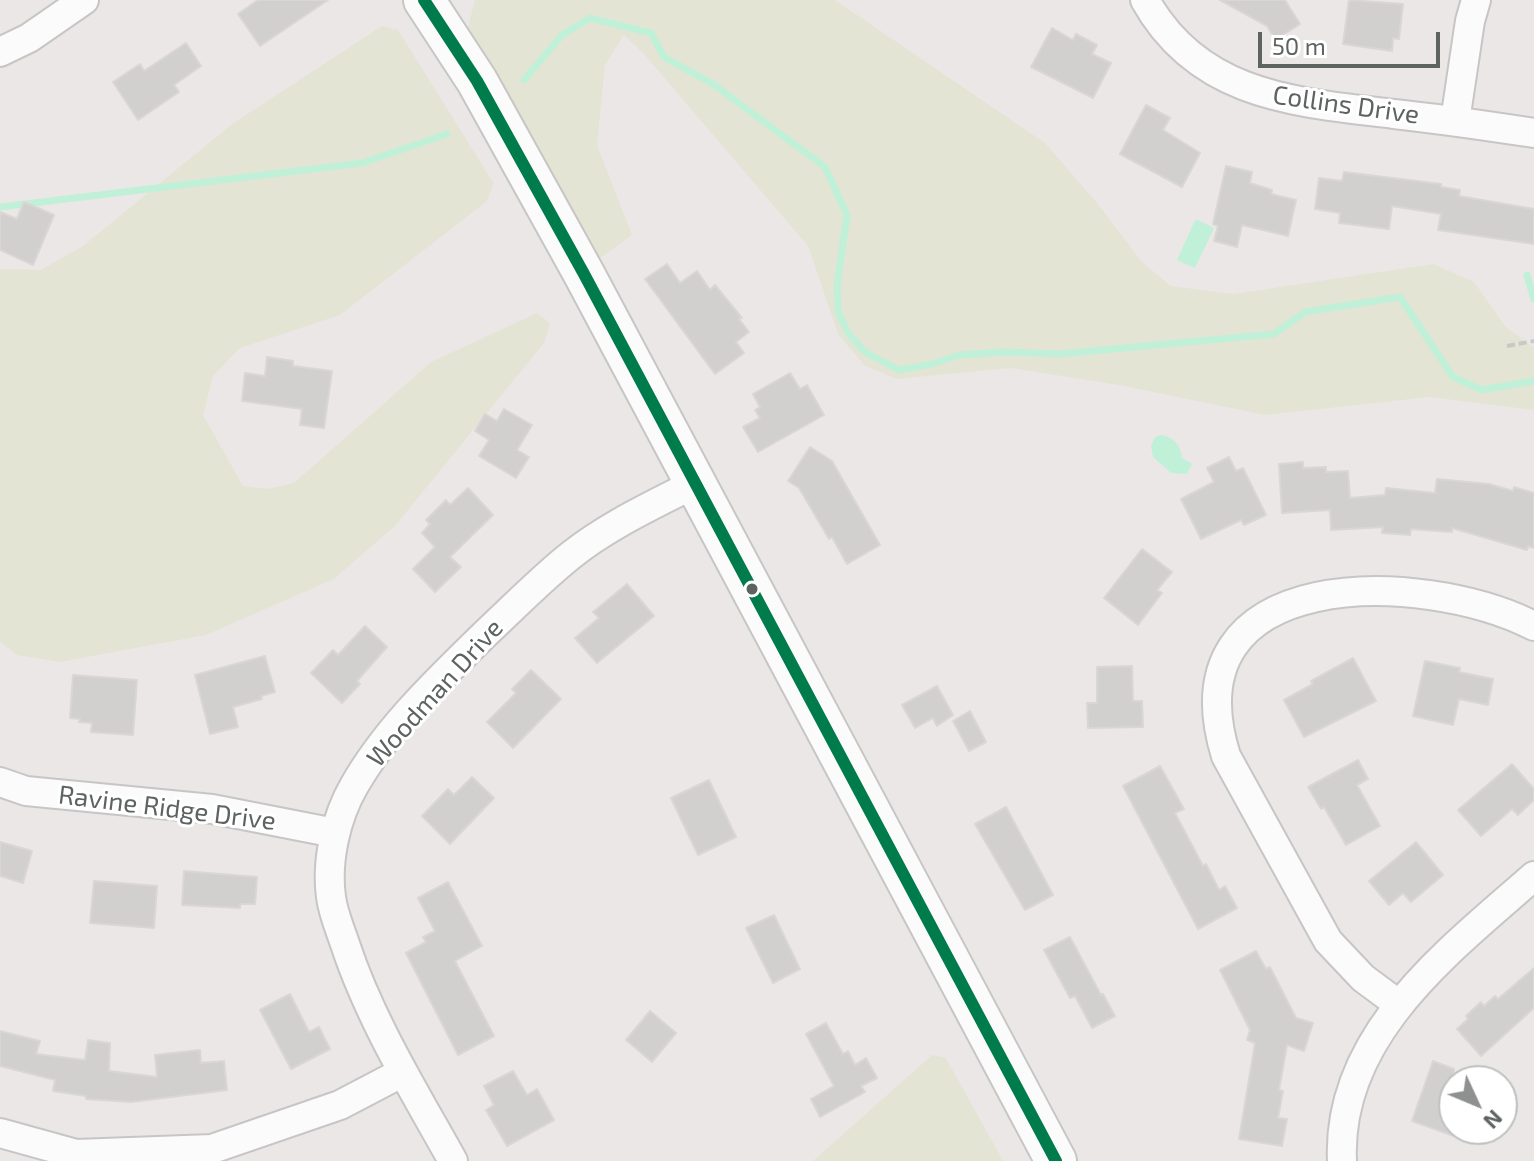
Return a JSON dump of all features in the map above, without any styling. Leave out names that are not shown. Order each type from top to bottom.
[{"type":"main road","points":[[424,0],[484,93],[696,483],[1056,1161]]},
{"type":"street","points":[[0,52],[29,38],[84,0]]},
{"type":"street","name":"Collins Drive","points":[[1145,0],[1155,18],[1186,52],[1221,77],[1263,94],[1305,103],[1534,133]]},
{"type":"street","points":[[1455,121],[1476,0]]},
{"type":"street","name":"Woodman Drive","points":[[453,1161],[403,1072],[352,965],[331,899],[330,873],[335,833],[353,788],[382,744],[459,660],[532,588],[571,554],[696,483]]},
{"type":"street","points":[[1398,1004],[1363,978],[1328,941],[1226,756],[1219,732],[1217,705],[1222,665],[1232,647],[1249,628],[1276,610],[1305,598],[1382,591],[1429,595],[1478,605],[1534,626]]},
{"type":"street","name":"Ravine Ridge Drive","points":[[0,782],[26,791],[212,809],[335,833]]},
{"type":"street","points":[[1342,1161],[1341,1140],[1354,1084],[1369,1049],[1398,1004],[1449,952],[1534,876]]},
{"type":"street","points":[[0,1133],[76,1157],[212,1149],[340,1105],[403,1072]]},
{"type":"path","points":[[1507,346],[1534,341]]},
{"type":"shaded area","points":[[475,0],[835,0],[1045,143],[1098,204],[1142,262],[1171,286],[1233,294],[1433,264],[1474,282],[1506,327],[1534,348],[1534,410],[1430,397],[1265,415],[1124,386],[1011,368],[896,379],[864,365],[838,334],[808,246],[644,54],[624,35],[605,65],[597,145],[632,235],[592,264],[467,31]]},
{"type":"shaded area","points":[[382,26],[398,30],[494,184],[486,202],[340,315],[240,348],[213,376],[203,415],[243,486],[268,489],[294,483],[431,362],[537,313],[550,323],[544,343],[395,526],[334,579],[206,635],[60,662],[17,655],[0,642],[0,269],[41,270],[83,246],[232,124]]},
{"type":"shaded area","points":[[1195,220],[1214,228],[1195,268],[1177,260]]},
{"type":"shaded area","points":[[1161,435],[1173,440],[1182,458],[1192,464],[1187,474],[1171,473],[1153,457],[1151,446],[1155,437]]},
{"type":"shaded area","points":[[932,1055],[946,1058],[1003,1161],[813,1161]]},
{"type":"building","points":[[258,0],[328,0],[260,46],[238,14]]},
{"type":"building","points":[[1220,0],[1285,0],[1300,24],[1275,40],[1267,26]]},
{"type":"building","points":[[1349,0],[1403,4],[1399,39],[1393,38],[1392,51],[1343,44]]},
{"type":"building","points":[[1052,28],[1073,40],[1076,34],[1097,45],[1092,54],[1111,63],[1093,98],[1031,67]]},
{"type":"building","points":[[186,43],[201,66],[174,85],[179,92],[138,120],[113,82],[140,64],[144,71]]},
{"type":"building","points":[[1146,105],[1170,118],[1163,130],[1200,153],[1182,187],[1120,154]]},
{"type":"building","points":[[1226,166],[1252,172],[1250,183],[1272,190],[1271,194],[1296,200],[1288,236],[1242,225],[1237,247],[1214,241],[1218,226],[1213,224]]},
{"type":"building","points":[[1344,172],[1441,184],[1441,187],[1460,190],[1459,196],[1534,209],[1534,244],[1438,230],[1441,214],[1392,206],[1389,229],[1339,223],[1340,213],[1315,209],[1319,178],[1342,181]]},
{"type":"building","points":[[24,202],[54,215],[33,265],[0,250],[0,212],[17,219]]},
{"type":"building","points":[[667,264],[680,283],[697,271],[710,290],[715,285],[742,318],[739,319],[749,332],[736,342],[744,353],[715,374],[645,279]]},
{"type":"building","points":[[267,357],[293,361],[293,366],[332,371],[324,428],[300,425],[302,409],[242,401],[245,373],[265,376]]},
{"type":"building","points":[[790,373],[800,389],[807,385],[824,415],[758,452],[743,427],[760,418],[755,410],[760,407],[753,394]]},
{"type":"building","points":[[504,409],[532,425],[517,450],[529,457],[516,478],[479,456],[489,440],[475,431],[485,414],[497,421]]},
{"type":"building","points":[[810,447],[832,461],[880,545],[847,564],[799,488],[788,481]]},
{"type":"building","points":[[1229,457],[1236,471],[1243,468],[1266,515],[1244,525],[1241,520],[1201,539],[1181,499],[1214,482],[1207,468]]},
{"type":"building","points":[[1303,462],[1303,468],[1326,467],[1326,472],[1348,471],[1350,498],[1385,495],[1386,488],[1435,493],[1437,479],[1489,484],[1513,491],[1514,487],[1534,493],[1534,548],[1528,546],[1527,550],[1452,528],[1452,532],[1411,529],[1410,535],[1382,533],[1383,527],[1331,530],[1330,510],[1282,513],[1279,464]]},
{"type":"building","points":[[468,488],[493,515],[450,557],[461,567],[435,592],[413,569],[435,547],[422,533],[430,524],[426,520],[446,500],[450,505]]},
{"type":"building","points":[[1142,549],[1172,572],[1157,590],[1162,593],[1138,625],[1104,598]]},
{"type":"building","points":[[627,584],[654,616],[597,663],[575,638],[599,618],[593,612]]},
{"type":"building","points":[[365,626],[387,647],[342,703],[311,673],[333,650],[338,655]]},
{"type":"building","points":[[265,656],[275,692],[233,707],[238,727],[210,734],[195,675]]},
{"type":"building","points":[[1353,658],[1376,701],[1304,737],[1284,700]]},
{"type":"building","points":[[1425,661],[1493,679],[1488,705],[1459,699],[1453,725],[1413,716]]},
{"type":"building","points":[[1132,666],[1133,701],[1142,701],[1143,727],[1088,728],[1087,703],[1097,703],[1097,667]]},
{"type":"building","points":[[531,670],[561,699],[513,748],[487,722],[516,693],[512,689]]},
{"type":"building","points":[[73,675],[137,680],[133,735],[91,732],[92,723],[70,718]]},
{"type":"building","points":[[937,686],[953,715],[937,726],[933,718],[915,728],[902,705]]},
{"type":"building","points":[[970,711],[986,742],[969,751],[953,721]]},
{"type":"building","points":[[1358,760],[1368,779],[1357,785],[1380,826],[1346,845],[1324,807],[1321,809],[1308,787]]},
{"type":"building","points":[[1512,764],[1534,789],[1534,800],[1518,815],[1512,809],[1481,836],[1458,810]]},
{"type":"building","points":[[1160,766],[1184,809],[1175,813],[1203,866],[1206,864],[1219,890],[1225,886],[1237,908],[1198,929],[1123,786]]},
{"type":"building","points":[[472,777],[494,798],[450,844],[422,816],[448,789],[454,795]]},
{"type":"building","points":[[709,780],[736,837],[698,855],[671,798]]},
{"type":"building","points":[[1006,807],[1053,895],[1025,910],[975,824]]},
{"type":"building","points":[[0,842],[32,851],[23,883],[0,876]]},
{"type":"building","points":[[1416,842],[1443,875],[1411,902],[1403,893],[1389,905],[1369,881]]},
{"type":"building","points":[[184,871],[257,877],[255,904],[240,904],[240,908],[182,905]]},
{"type":"building","points":[[94,881],[157,886],[154,928],[90,923]]},
{"type":"building","points":[[448,882],[482,946],[455,961],[494,1036],[458,1055],[406,953],[426,942],[423,937],[435,931],[418,898]]},
{"type":"building","points":[[774,915],[800,969],[773,983],[746,928]]},
{"type":"building","points":[[1070,937],[1115,1016],[1092,1028],[1075,996],[1070,998],[1044,950]]},
{"type":"building","points":[[1256,951],[1266,969],[1270,967],[1296,1018],[1313,1023],[1304,1051],[1287,1045],[1279,1090],[1283,1091],[1278,1118],[1287,1119],[1282,1146],[1239,1139],[1255,1043],[1247,1040],[1250,1030],[1220,970]]},
{"type":"building","points":[[1534,968],[1534,1008],[1481,1056],[1457,1029],[1481,1002],[1484,1006],[1495,996],[1498,999]]},
{"type":"building","points":[[290,994],[309,1032],[319,1027],[330,1049],[291,1069],[260,1010]]},
{"type":"building","points":[[650,1011],[676,1033],[652,1062],[626,1040]]},
{"type":"building","points":[[826,1023],[843,1054],[848,1051],[855,1065],[866,1058],[877,1078],[861,1086],[865,1092],[820,1117],[811,1099],[834,1086],[806,1034]]},
{"type":"building","points":[[0,1031],[40,1041],[36,1054],[85,1060],[88,1040],[110,1043],[109,1071],[157,1077],[155,1055],[200,1050],[201,1063],[224,1061],[227,1090],[131,1102],[86,1099],[86,1096],[53,1091],[55,1080],[0,1066]]},
{"type":"building","points":[[1433,1061],[1444,1065],[1438,1065],[1438,1130],[1412,1121]]},
{"type":"building","points":[[513,1071],[527,1095],[537,1089],[554,1120],[507,1146],[486,1110],[494,1105],[484,1086]]},
{"type":"waterway","points":[[524,80],[562,35],[590,18],[651,33],[664,57],[713,84],[825,167],[847,215],[837,285],[838,311],[848,333],[865,352],[899,370],[960,355],[1003,352],[1060,354],[1274,334],[1305,312],[1400,297],[1453,377],[1482,390],[1534,381]]},
{"type":"waterway","points":[[0,207],[362,163],[447,134]]},
{"type":"waterway","points":[[1527,275],[1534,299]]},
{"type":"transit line","points":[[424,0],[477,81],[584,274],[1056,1161]]}]
